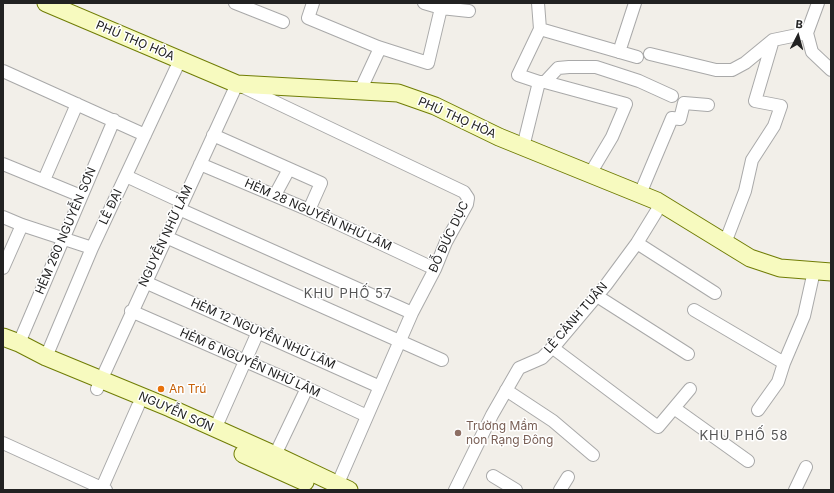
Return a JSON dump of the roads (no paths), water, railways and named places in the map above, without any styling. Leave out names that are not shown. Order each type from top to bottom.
[{"type":"street","name":"PHÚ THỌ HÒA","points":[[46,3],[237,84],[398,94],[435,106],[499,137],[640,194],[661,204],[750,258],[780,268],[831,272]]},
{"type":"street","points":[[313,3],[308,18],[380,48],[428,63],[441,8]]},
{"type":"street","points":[[424,3],[441,8],[469,11]]},
{"type":"street","points":[[538,3],[540,29],[518,75],[626,104],[612,137],[590,174]]},
{"type":"street","points":[[619,52],[635,3]]},
{"type":"street","points":[[818,3],[807,33],[812,52],[831,70]]},
{"type":"street","points":[[243,5],[283,22]]},
{"type":"street","points":[[540,29],[637,57]]},
{"type":"street","points":[[650,54],[716,70],[732,70],[745,63],[773,40],[807,33]]},
{"type":"street","points":[[725,243],[745,191],[752,160],[774,126],[781,106],[755,101],[773,40]]},
{"type":"street","points":[[360,91],[380,48]]},
{"type":"street","name":"LÊ ĐẠI","points":[[46,357],[92,248],[180,60]]},
{"type":"street","points":[[523,147],[542,82],[558,68],[596,67],[639,81],[672,96]]},
{"type":"street","points":[[3,72],[145,135]]},
{"type":"street","name":"NGUYỄN NHỮ LÃM","points":[[98,384],[237,84]]},
{"type":"street","name":"ĐỖ ĐỨC DỤC","points":[[237,84],[464,192],[468,198],[467,204],[446,242],[412,313],[336,489]]},
{"type":"street","points":[[640,194],[672,118],[680,119],[684,103],[708,105]]},
{"type":"street","points":[[44,180],[77,104]]},
{"type":"street","name":"HẺM 260 NGUYỄN SƠN","points":[[19,343],[114,120]]},
{"type":"street","points":[[213,135],[321,183],[309,210]]},
{"type":"street","points":[[3,164],[81,196]]},
{"type":"street","name":"HẺM 28 NGUYỄN NHỮ LÃM","points":[[200,164],[309,210],[434,269]]},
{"type":"street","points":[[275,195],[289,168]]},
{"type":"street","points":[[126,176],[181,205],[412,313]]},
{"type":"street","name":"LÊ CẢNH TUÂN","points":[[455,490],[492,415],[519,368],[542,358],[553,348],[597,296],[637,243],[661,204]]},
{"type":"street","points":[[3,217],[22,226],[92,248]]},
{"type":"street","points":[[3,268],[22,226]]},
{"type":"street","points":[[166,237],[401,340],[442,360]]},
{"type":"street","points":[[637,243],[714,293]]},
{"type":"street","points":[[758,410],[778,382],[784,363],[804,316],[814,271]]},
{"type":"street","name":"HẺM 12 NGUYỄN NHỮ LÃM","points":[[145,282],[380,387]]},
{"type":"street","points":[[597,296],[688,354]]},
{"type":"street","points":[[694,310],[784,363]]},
{"type":"street","name":"HẺM 6 NGUYỄN NHỮ LÃM","points":[[132,311],[367,416]]},
{"type":"street","points":[[215,430],[258,332]]},
{"type":"street","name":"NGUYỄN SƠN","points":[[3,337],[19,343],[138,406],[336,489]]},
{"type":"street","points":[[553,348],[658,427],[690,389]]},
{"type":"street","name":"NGUYỄN SƠN","points":[[3,349],[98,384],[170,408],[215,430],[275,455],[336,489]]},
{"type":"street","points":[[275,455],[307,388]]},
{"type":"street","points":[[506,390],[553,421],[593,455]]},
{"type":"street","points":[[3,443],[103,489],[138,406]]},
{"type":"street","points":[[674,408],[748,461]]},
{"type":"street","points":[[795,490],[806,467]]},
{"type":"street","points":[[493,476],[516,490]]},
{"type":"street","points":[[560,490],[568,478]]},
{"type":"place","name":"An Trú","points":[[161,389]]},
{"type":"place","name":"Trường Mầm non Rạng Đông","points":[[458,433]]},
{"type":"district","name":"KHU PHỐ 57","points":[[348,294]]},
{"type":"district","name":"KHU PHỐ 58","points":[[744,436]]}]
